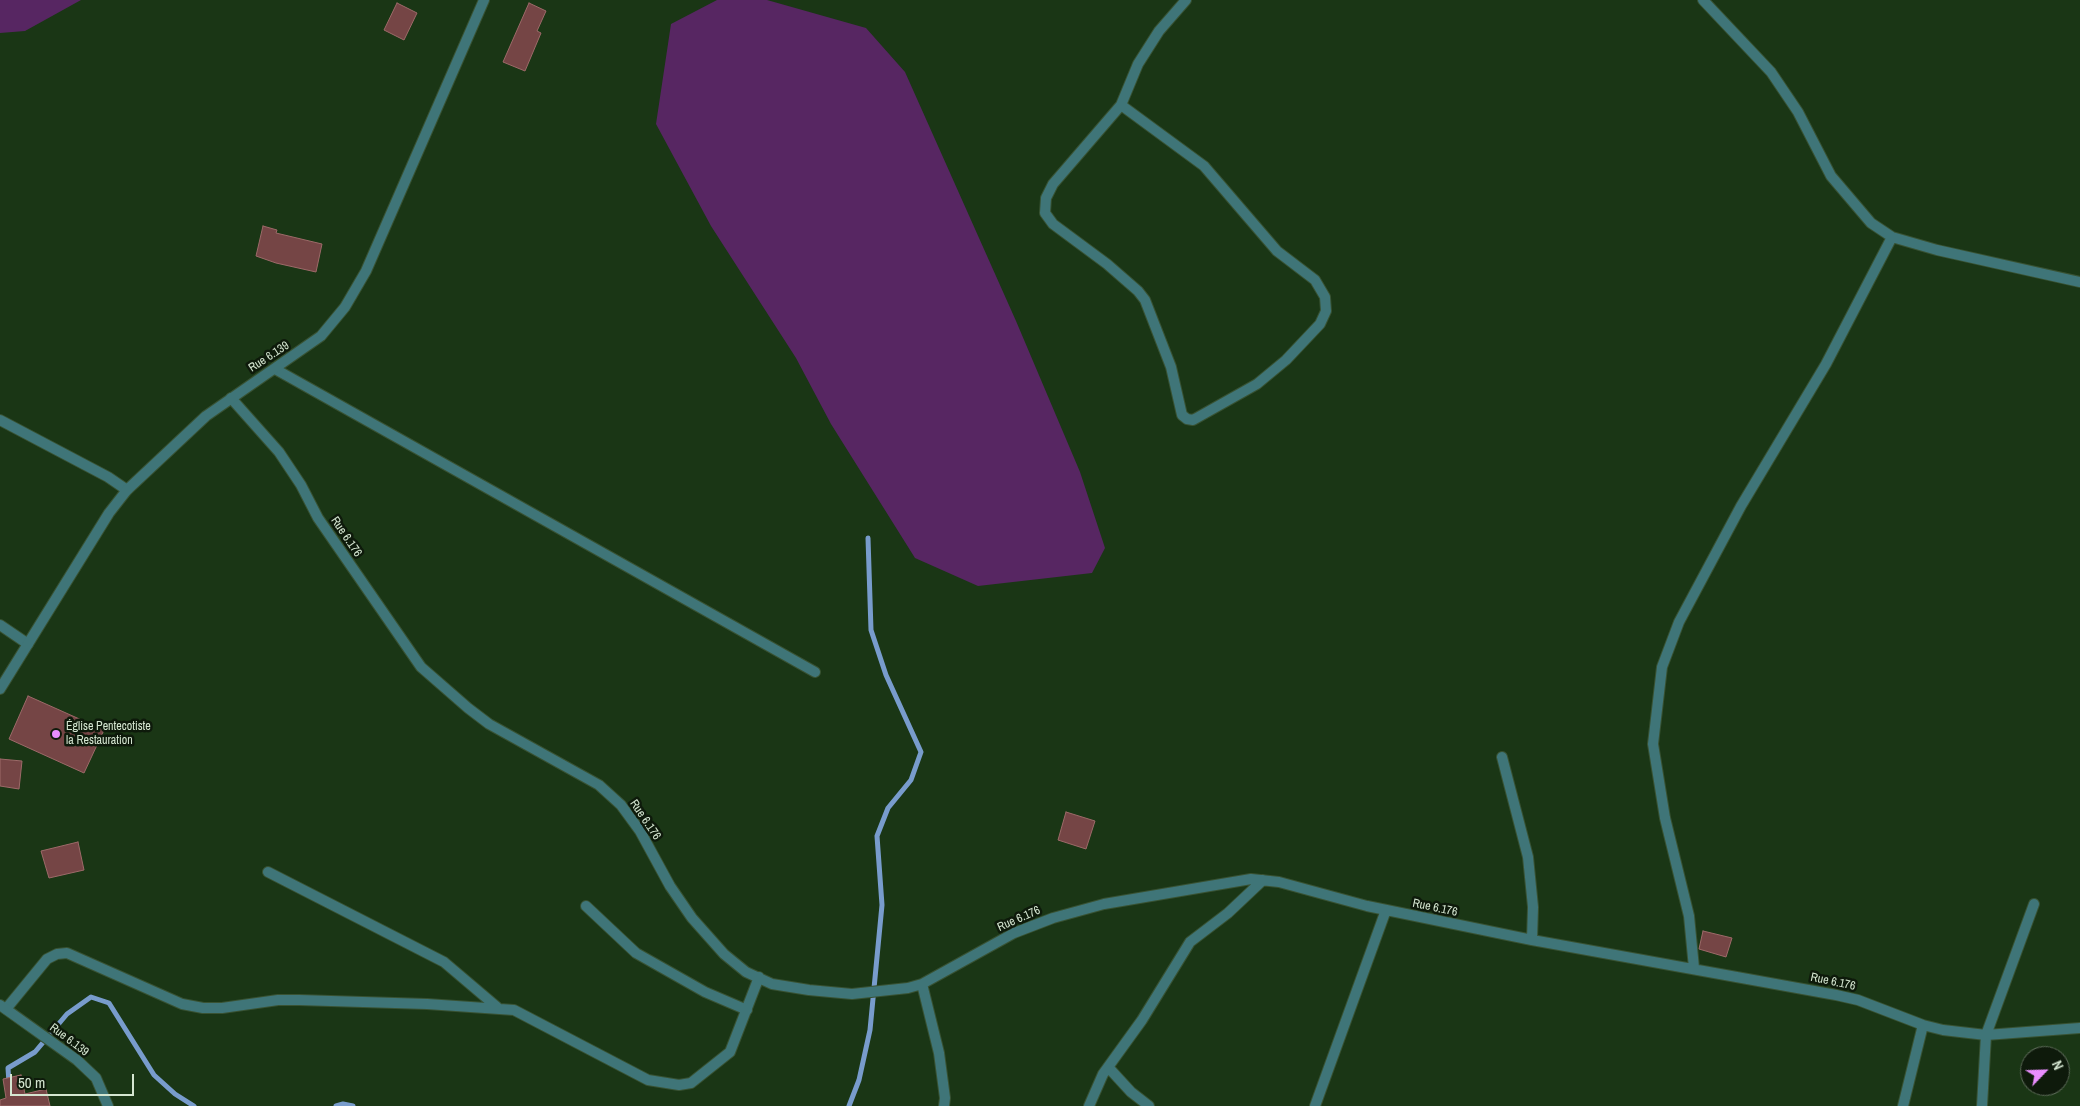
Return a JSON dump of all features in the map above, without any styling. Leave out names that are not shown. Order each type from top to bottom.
[{"type":"street","name":"Rue 6.139","points":[[0,689],[109,513],[127,490],[206,416],[321,336],[345,307],[366,271],[484,0]]},
{"type":"street","points":[[1121,105],[1204,166],[1278,251],[1315,280],[1325,297],[1326,311],[1320,324],[1297,350],[1257,384],[1193,420],[1187,419],[1182,415],[1171,367],[1145,300],[1138,291],[1107,264],[1052,224],[1046,213],[1046,198],[1052,184],[1121,105],[1138,64],[1159,31],[1186,0]]},
{"type":"street","points":[[1703,0],[1772,72],[1798,112],[1831,176],[1871,223],[1892,237],[1937,250],[2080,282]]},
{"type":"street","points":[[1694,968],[1689,916],[1665,818],[1653,744],[1662,667],[1679,622],[1741,506],[1826,364],[1892,237]]},
{"type":"street","points":[[275,369],[815,672]]},
{"type":"street","name":"Rue 6.176","points":[[230,398],[280,452],[301,485],[318,518],[421,667],[489,724],[600,785],[621,805],[640,831],[670,886],[692,918],[724,954],[746,972],[772,984],[852,994],[908,988],[922,984],[1014,933],[1053,918],[1104,904],[1251,879],[1279,882],[1386,910],[1532,940],[1694,968],[1858,1000],[1923,1025],[1943,1030],[1986,1035],[2080,1028]]},
{"type":"street","points":[[0,420],[108,477],[127,490]]},
{"type":"street","points":[[0,625],[28,644]]},
{"type":"street","points":[[1502,757],[1528,857],[1533,907],[1532,940]]},
{"type":"street","points":[[268,872],[444,962],[497,1008]]},
{"type":"street","points":[[1089,1106],[1093,1094],[1108,1067],[1142,1020],[1190,942],[1228,913],[1263,880]]},
{"type":"street","points":[[1982,1106],[1986,1035],[2034,904]]},
{"type":"street","points":[[586,906],[636,953],[705,992],[747,1010]]},
{"type":"street","points":[[1315,1106],[1386,910]]},
{"type":"street","points":[[3,1007],[47,959],[57,954],[68,953],[182,1004],[203,1008],[222,1008],[278,1000],[514,1010],[648,1080],[679,1085],[691,1083],[730,1052],[759,978]]},
{"type":"street","points":[[922,984],[939,1053],[945,1098],[944,1106]]},
{"type":"street","name":"Rue 6.139","points":[[3,1007],[77,1060],[96,1078],[108,1106]]},
{"type":"street","points":[[1903,1106],[1923,1025]]},
{"type":"street","points":[[1108,1067],[1131,1092],[1149,1106]]},
{"type":"shaded area","points":[[0,0],[81,0],[25,31],[0,33]]},
{"type":"shaded area","points":[[717,0],[767,0],[866,28],[905,72],[1016,321],[1080,472],[1105,548],[1092,573],[978,586],[915,558],[831,424],[796,358],[711,226],[656,124],[671,24]]},
{"type":"building","points":[[397,3],[417,13],[404,40],[384,30]]},
{"type":"building","points":[[529,3],[546,11],[537,31],[541,33],[525,71],[503,62]]},
{"type":"building","points":[[263,226],[277,230],[276,233],[322,244],[316,272],[276,263],[256,256]]},
{"type":"building","name":"Église Pentecotiste la Restauration","points":[[28,696],[104,730],[84,773],[9,739]]},
{"type":"building","points":[[0,759],[22,761],[19,789],[0,786]]},
{"type":"building","points":[[1066,812],[1095,821],[1086,849],[1058,840]]},
{"type":"building","points":[[78,842],[84,870],[49,878],[41,851]]},
{"type":"building","points":[[1703,931],[1732,938],[1726,957],[1699,949]]},
{"type":"building","points":[[21,1075],[25,1094],[46,1089],[50,1106],[0,1106],[0,1100],[6,1098],[3,1079]]},
{"type":"waterway","points":[[849,1106],[859,1080],[870,1030],[882,905],[877,836],[888,808],[911,780],[921,752],[886,675],[871,630],[868,538]]},
{"type":"waterway","points":[[9,1083],[8,1068],[35,1052],[67,1014],[91,997],[109,1003],[154,1075],[175,1094],[194,1106]]},
{"type":"waterway","points":[[336,1106],[343,1104],[353,1106]]},
{"type":"place","name":"Église Pentecotiste la Restauration","points":[[56,734]]}]
